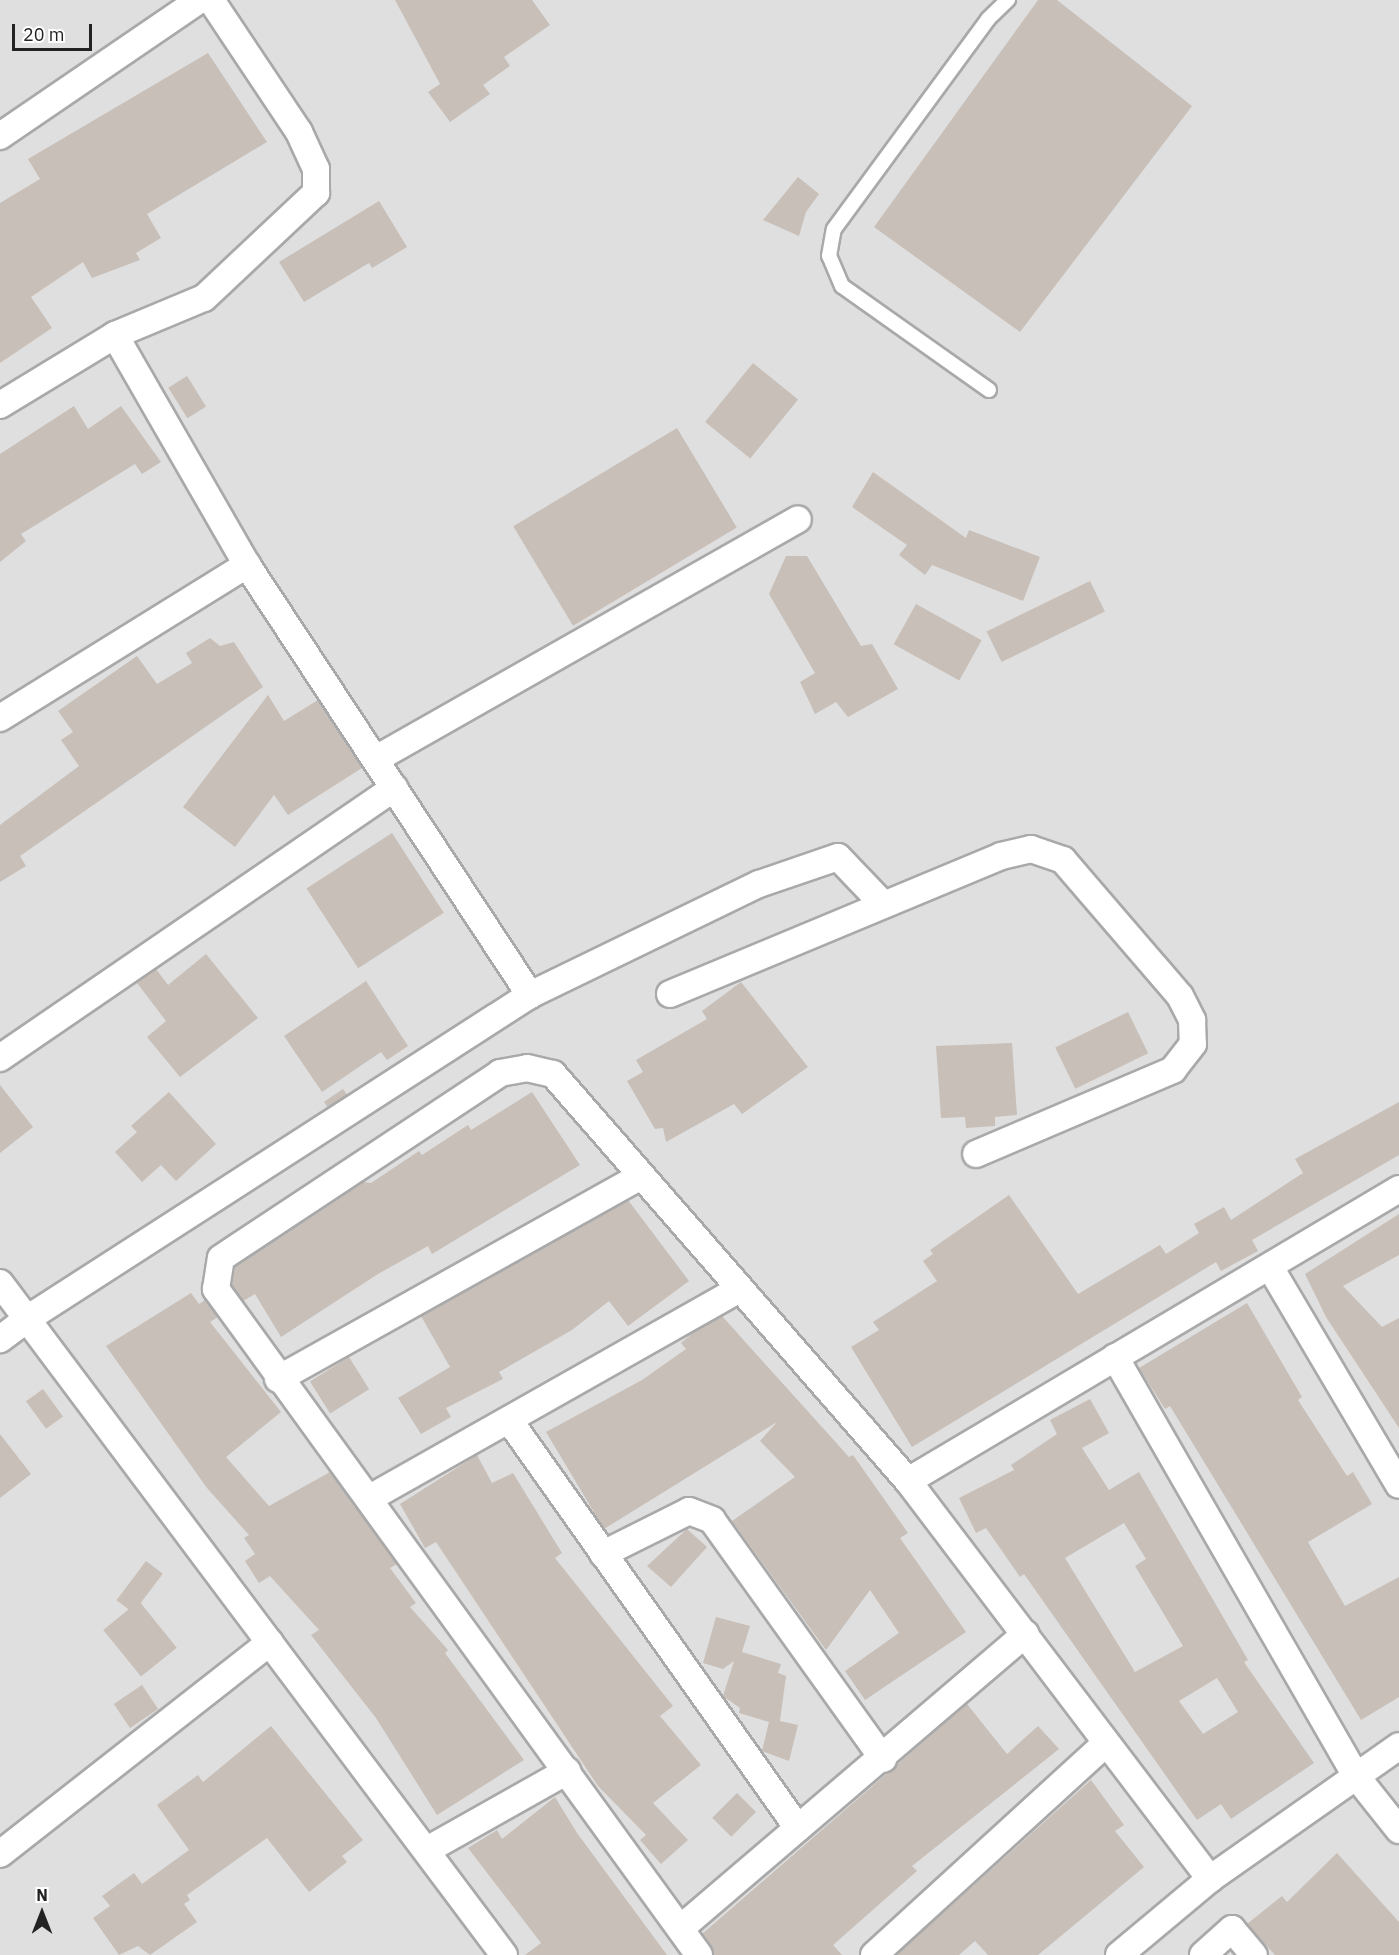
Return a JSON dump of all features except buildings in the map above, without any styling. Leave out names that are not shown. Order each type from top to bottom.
[{"type":"street","points":[[0,136],[199,0]]},
{"type":"street","points":[[0,405],[116,335],[204,298],[316,193],[316,169],[299,132],[211,0]]},
{"type":"street","points":[[116,335],[247,565],[530,995]]},
{"type":"street","points":[[376,759],[798,519]]},
{"type":"street","points":[[0,718],[247,565]]},
{"type":"street","points":[[0,1058],[394,788]]},
{"type":"street","points":[[670,994],[1001,856],[1031,849],[1063,860],[1180,996],[1192,1020],[1193,1044],[1173,1070],[976,1154]]},
{"type":"street","points":[[0,1339],[27,1319],[530,995],[825,858],[848,863],[884,905]]},
{"type":"street","points":[[699,1955],[370,1498],[278,1379],[216,1289],[221,1258],[500,1073],[527,1068],[553,1074],[908,1481],[1025,1634],[1103,1746],[1210,1879]]},
{"type":"street","points":[[278,1379],[641,1176]]},
{"type":"street","points":[[908,1481],[1399,1189]]},
{"type":"street","points":[[1270,1267],[1399,1485]]},
{"type":"street","points":[[0,1283],[504,1955]]},
{"type":"street","points":[[370,1498],[739,1289]]},
{"type":"street","points":[[1115,1357],[1356,1776],[1399,1830]]},
{"type":"street","points":[[509,1420],[798,1828]]},
{"type":"street","points":[[603,1554],[689,1511],[712,1520],[884,1759]]},
{"type":"street","points":[[681,1928],[798,1828],[884,1759],[1025,1634]]},
{"type":"street","points":[[0,1854],[270,1642]]},
{"type":"street","points":[[874,1955],[1103,1746]]},
{"type":"street","points":[[1119,1955],[1210,1879],[1399,1746]]},
{"type":"street","points":[[427,1850],[567,1771]]},
{"type":"street","points":[[1203,1955],[1232,1929],[1254,1955]]},
{"type":"lane","points":[[989,390],[842,286],[829,256],[834,229],[988,19],[1008,0]]},
{"type":"shaded area","points":[[0,0],[1399,0],[1399,1955],[0,1955]]}]
